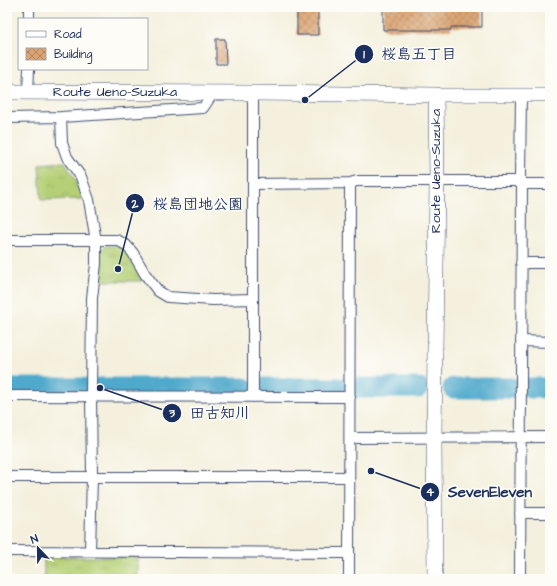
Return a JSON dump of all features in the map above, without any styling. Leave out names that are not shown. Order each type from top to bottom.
[{"type":"main road","name":"Route Ueno-Suzuka","points":[[7,92],[253,93],[436,96],[437,181],[434,438],[435,579]]},
{"type":"street","points":[[29,7],[29,18]]},
{"type":"street","points":[[28,92],[29,70]]},
{"type":"street","points":[[7,118],[61,117],[203,108],[213,93]]},
{"type":"street","points":[[253,93],[253,397]]},
{"type":"street","points":[[520,579],[521,95]]},
{"type":"street","points":[[436,96],[550,95]]},
{"type":"street","points":[[61,117],[62,143],[67,157],[81,177],[89,200],[96,241],[96,264],[92,298],[92,477],[90,551]]},
{"type":"street","points":[[253,184],[350,183],[357,181],[515,181],[522,184],[550,184]]},
{"type":"street","points":[[349,579],[350,183]]},
{"type":"street","points":[[7,240],[117,240],[126,245],[158,291],[168,298],[213,300],[253,299]]},
{"type":"street","points":[[521,263],[550,263]]},
{"type":"street","points":[[521,341],[550,342]]},
{"type":"street","points":[[7,396],[350,397]]},
{"type":"street","points":[[350,438],[550,437]]},
{"type":"street","points":[[7,477],[349,476]]},
{"type":"street","points":[[520,513],[550,513]]},
{"type":"street","points":[[7,551],[349,553]]},
{"type":"green space","points":[[65,162],[78,184],[82,199],[41,200],[39,164]]},
{"type":"green space","points":[[105,246],[117,246],[126,251],[143,281],[100,281],[100,252]]},
{"type":"green space","points":[[44,557],[138,557],[138,579],[44,579]]},
{"type":"building","points":[[383,7],[482,7],[482,27],[451,27],[451,30],[383,30]]},
{"type":"building","points":[[297,8],[318,9],[318,35],[297,35]]},
{"type":"building","points":[[216,39],[225,39],[226,64],[216,64]]},
{"type":"waterway","points":[[7,388],[82,388]]},
{"type":"waterway","points":[[100,388],[244,388]]},
{"type":"waterway","points":[[263,388],[340,388]]},
{"type":"waterway","points":[[359,388],[418,388]]},
{"type":"waterway","points":[[453,388],[511,388]]},
{"type":"waterway","points":[[530,388],[550,388]]},
{"type":"place","name":"桜島五丁目","points":[[305,100]]},
{"type":"place","name":"桜島団地公園","points":[[118,269]]},
{"type":"place","name":"田古知川","points":[[100,388]]},
{"type":"place","name":"SevenEleven","points":[[371,471]]}]
